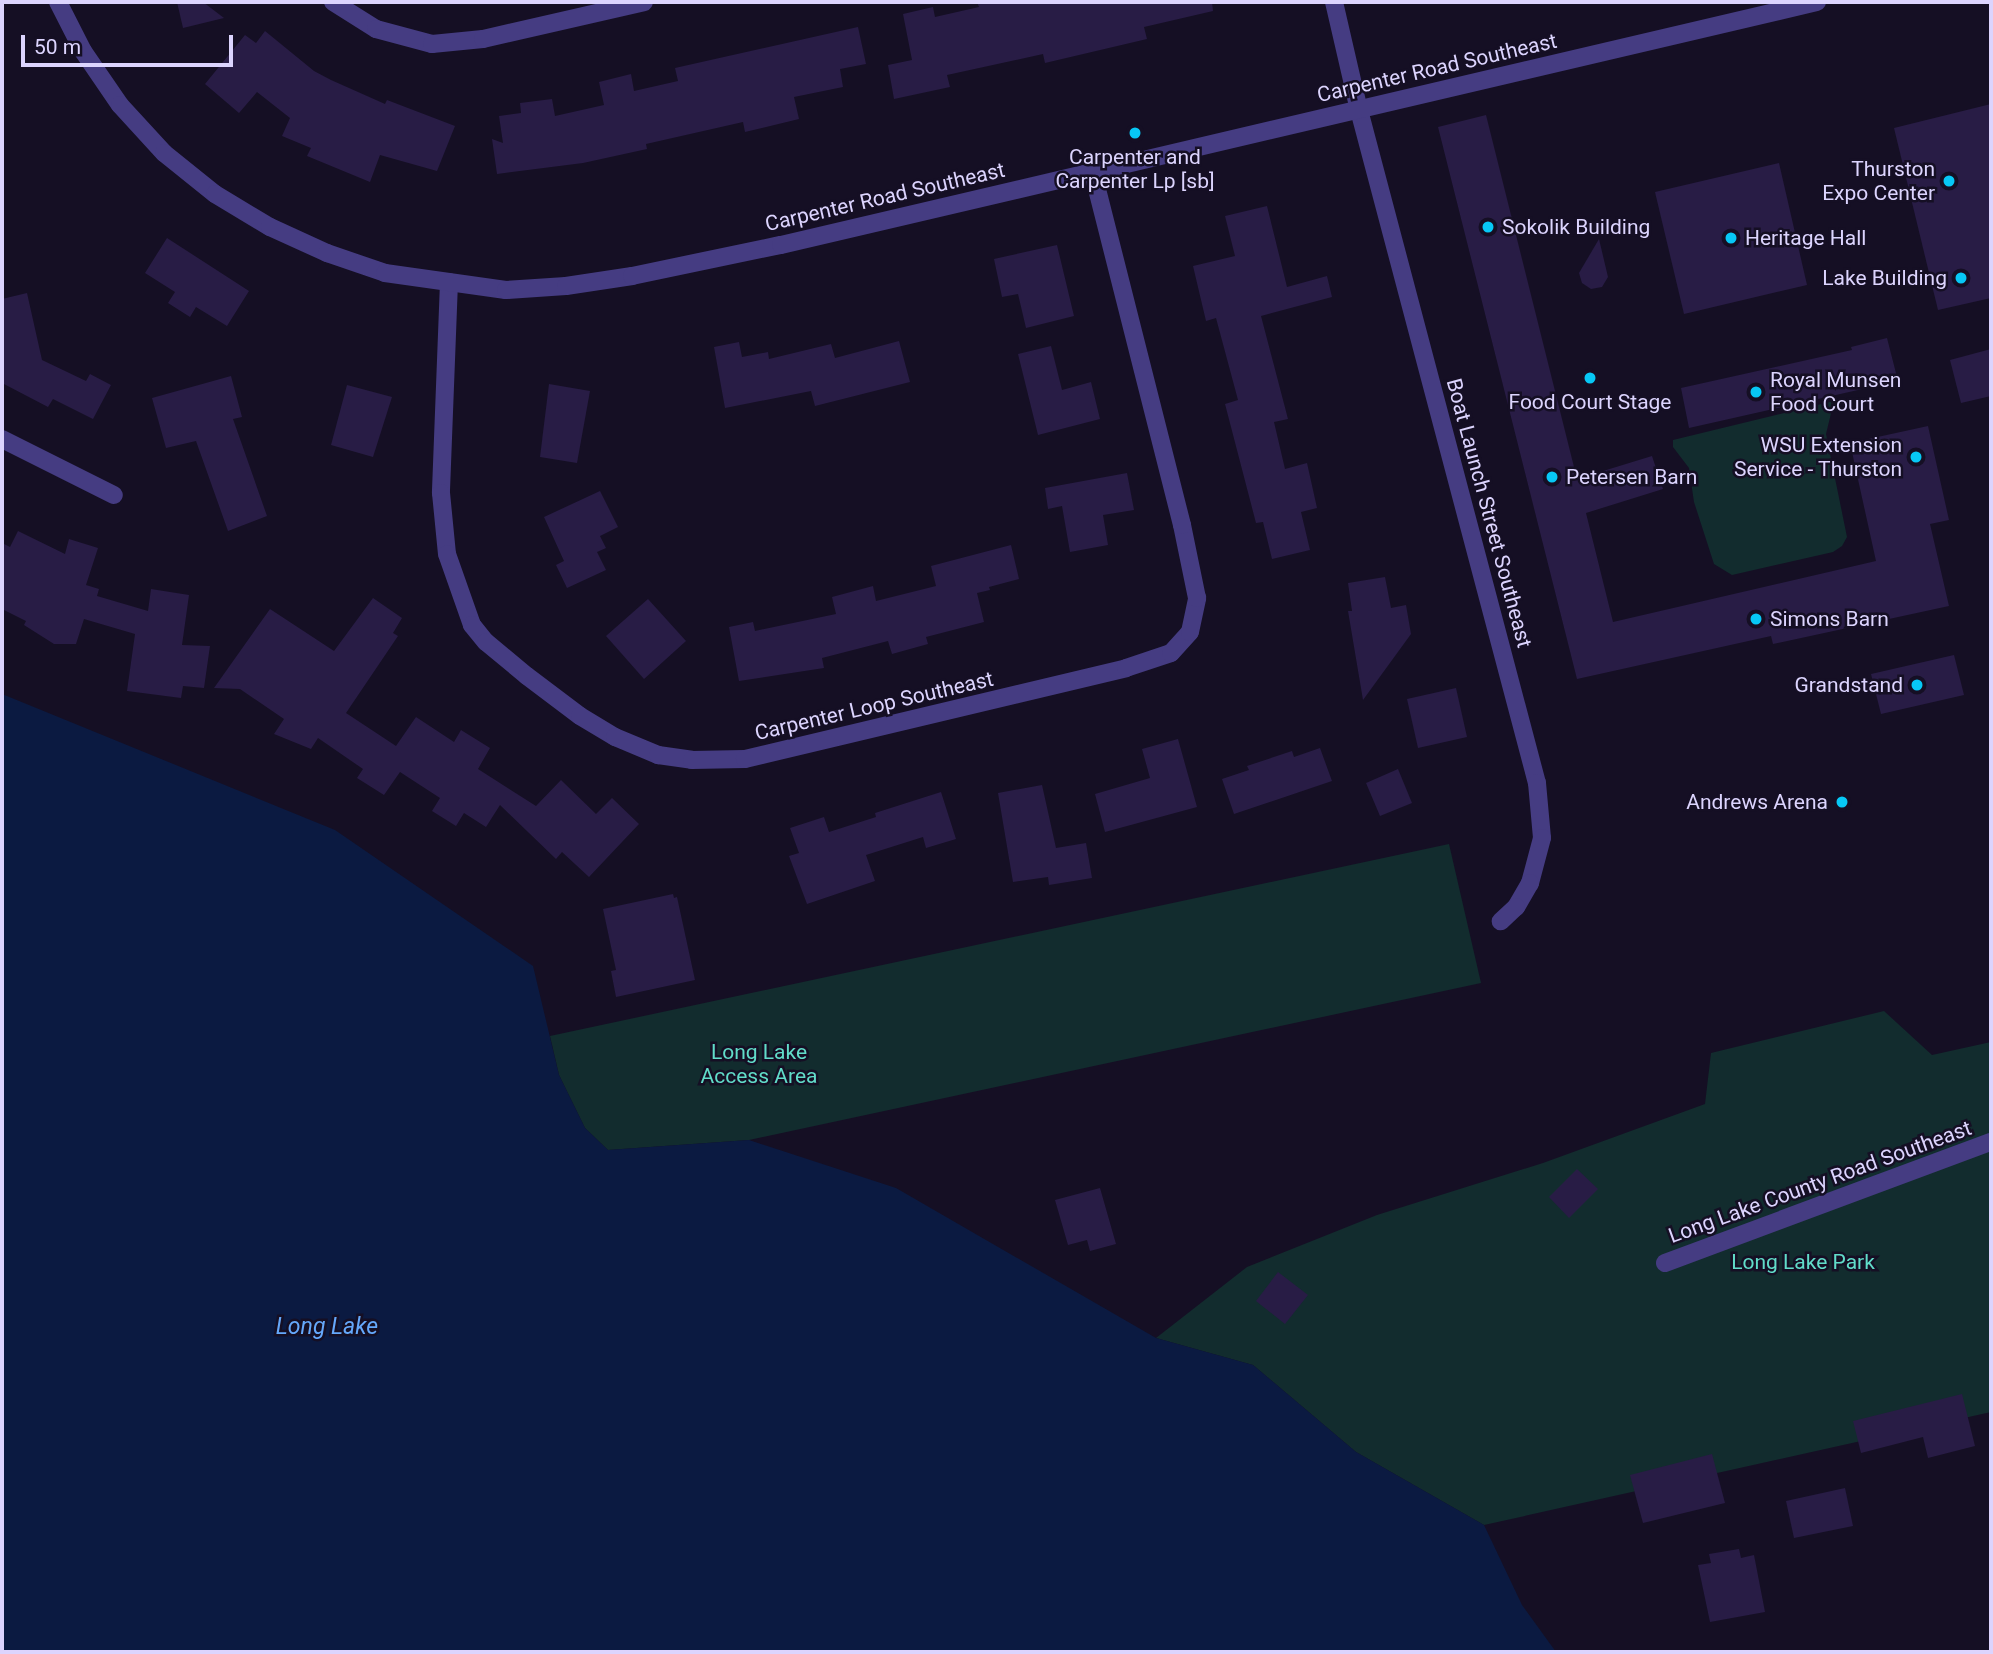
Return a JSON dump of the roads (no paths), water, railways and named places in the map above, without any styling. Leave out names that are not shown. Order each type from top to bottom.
[{"type":"street","name":"Carpenter Road Southeast","points":[[58,2],[83,51],[120,105],[164,153],[215,194],[270,227],[327,253],[386,273],[506,290],[566,286],[632,276],[1093,173],[1817,2]]},
{"type":"street","points":[[333,2],[376,29],[432,44],[482,39],[644,2]]},
{"type":"street","name":"Boat Launch Street Southeast","points":[[1334,2],[1359,110],[1537,783],[1542,838],[1530,883],[1516,907],[1501,921]]},
{"type":"street","name":"Carpenter Loop Southeast","points":[[449,282],[442,493],[447,554],[472,625],[486,642],[527,676],[580,716],[615,737],[658,755],[692,760],[745,759],[1126,668],[1171,653],[1190,632],[1197,598],[1182,525],[1093,173]]},
{"type":"street","points":[[2,439],[114,495]]},
{"type":"street","name":"Long Lake County Road Southeast","points":[[1665,1264],[1991,1142]]},
{"type":"water","name":"Long Lake","points":[[2,694],[335,830],[533,966],[559,1075],[585,1128],[608,1150],[749,1140],[896,1188],[1156,1338],[1253,1365],[1356,1452],[1484,1525],[1522,1605],[1556,1652],[2,1652]]},
{"type":"place","name":"Carpenter and Carpenter Lp [sb]","points":[[1135,133]]},
{"type":"place","name":"Thurston Expo Center","points":[[1949,181]]},
{"type":"place","name":"Sokolik Building","points":[[1488,227]]},
{"type":"place","name":"Heritage Hall","points":[[1731,238]]},
{"type":"place","name":"Lake Building","points":[[1961,278]]},
{"type":"place","name":"Food Court Stage","points":[[1590,378]]},
{"type":"place","name":"Royal Munsen Food Court","points":[[1756,392]]},
{"type":"place","name":"WSU Extension Service - Thurston","points":[[1916,457]]},
{"type":"place","name":"Petersen Barn","points":[[1552,477]]},
{"type":"place","name":"Simons Barn","points":[[1756,619]]},
{"type":"place","name":"Grandstand","points":[[1917,685]]},
{"type":"place","name":"Andrews Arena","points":[[1842,802]]},
{"type":"park label","name":"Long Lake Access Area","points":[[759,1064]]},
{"type":"park label","name":"Long Lake Park","points":[[1803,1262]]}]
